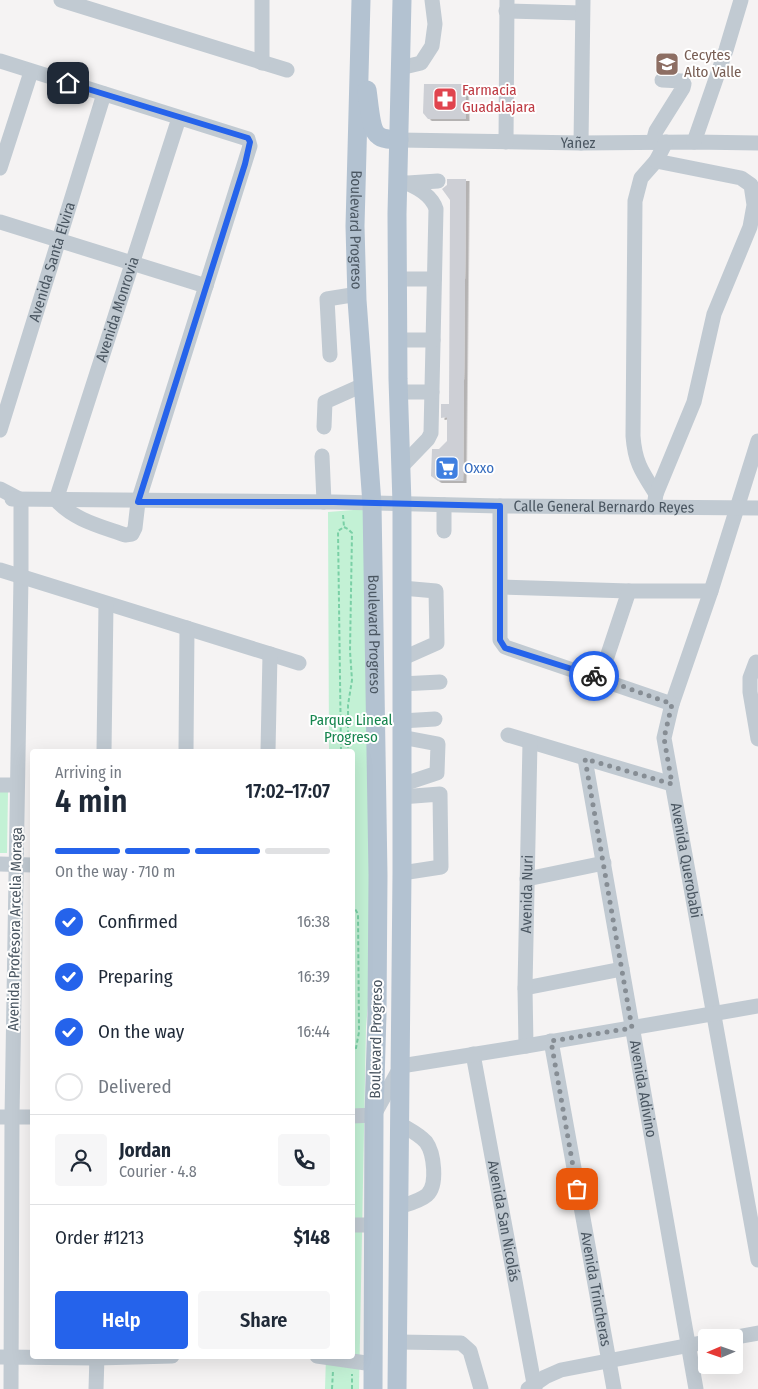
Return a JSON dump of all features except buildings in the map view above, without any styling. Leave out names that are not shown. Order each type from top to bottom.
[{"type":"main road","name":"Boulevard Progreso","points":[[361,0],[355,226],[363,385],[372,504],[378,875],[374,1115],[373,1389]]},
{"type":"main road","name":"Boulevard Progreso","points":[[397,1389],[402,873],[402,504],[398,279],[403,182],[398,140],[402,0]]},
{"type":"main road","points":[[360,19],[373,129],[376,135],[382,138],[398,140]]},
{"type":"main road","points":[[377,1014],[387,1042],[401,1066]]},
{"type":"main road","points":[[374,1115],[385,1136],[399,1175]]},
{"type":"street","points":[[61,0],[287,70]]},
{"type":"street","points":[[262,0],[262,62]]},
{"type":"street","points":[[400,68],[421,63],[432,46],[435,24],[432,0]]},
{"type":"street","points":[[694,142],[741,0]]},
{"type":"street","points":[[506,142],[507,6],[583,7],[581,143]]},
{"type":"street","points":[[0,61],[248,138],[250,146],[138,502],[136,528],[132,534],[128,535],[80,519],[66,511],[56,500]]},
{"type":"street","points":[[0,168],[4,143],[31,72]]},
{"type":"street","points":[[655,501],[635,454],[633,436],[635,201],[640,178],[656,161],[660,142],[656,131],[684,84],[682,82],[662,80]]},
{"type":"street","name":"Avenida Santa Elvira","points":[[0,430],[104,94]]},
{"type":"street","name":"Avenida Monrovia","points":[[56,500],[179,118]]},
{"type":"street","name":"Yañez","points":[[398,140],[758,143]]},
{"type":"street","points":[[655,501],[694,402],[714,314],[750,227],[754,205],[751,185],[741,178],[656,161]]},
{"type":"street","points":[[403,182],[438,181]]},
{"type":"street","points":[[401,467],[430,437],[436,209],[430,197],[403,182]]},
{"type":"street","points":[[0,222],[206,286]]},
{"type":"street","points":[[398,279],[434,278]]},
{"type":"street","points":[[330,355],[327,299],[358,294]]},
{"type":"street","points":[[398,340],[433,340]]},
{"type":"street","points":[[324,427],[325,402],[363,385]]},
{"type":"street","points":[[399,392],[432,392]]},
{"type":"street","name":"Avenida Querobabi","points":[[758,441],[711,591],[672,704],[664,738],[758,1260]]},
{"type":"street","points":[[322,456],[324,502]]},
{"type":"street","points":[[0,489],[21,500]]},
{"type":"street","name":"Calle General Bernardo Reyes","points":[[0,499],[138,502],[324,502],[500,506],[655,501],[758,508]]},
{"type":"street","name":"Avenida Profesora Arcelia Moraga","points":[[11,1389],[6,1357],[7,945],[16,864],[22,577],[21,500]]},
{"type":"street","points":[[444,505],[444,531]]},
{"type":"street","points":[[500,506],[500,640],[505,648],[600,678],[672,704]]},
{"type":"street","points":[[0,570],[298,663]]},
{"type":"street","points":[[501,586],[629,591],[711,591]]},
{"type":"street","points":[[401,659],[437,643],[436,591],[402,588]]},
{"type":"street","points":[[600,678],[629,591]]},
{"type":"street","points":[[104,749],[106,604]]},
{"type":"street","points":[[186,749],[187,628]]},
{"type":"street","points":[[268,749],[270,654]]},
{"type":"street","points":[[756,662],[750,678],[750,692],[758,739]]},
{"type":"street","points":[[401,684],[440,682]]},
{"type":"street","points":[[401,729],[435,719]]},
{"type":"street","points":[[401,729],[438,744],[437,772],[401,791]]},
{"type":"street","points":[[508,735],[672,784]]},
{"type":"street","name":"Avenida Nuri","points":[[526,1046],[525,988],[530,742]]},
{"type":"street","name":"Avenida Adivino","points":[[585,759],[696,1389]]},
{"type":"street","points":[[0,785],[17,785]]},
{"type":"street","points":[[401,791],[440,794],[441,867],[402,873]]},
{"type":"street","points":[[527,879],[604,863]]},
{"type":"street","points":[[0,864],[30,865]]},
{"type":"street","points":[[525,988],[622,969]]},
{"type":"street","points":[[355,1116],[374,1115],[401,1066],[758,1006]]},
{"type":"street","name":"Avenida Trincheras","points":[[551,1041],[614,1389]]},
{"type":"street","name":"Avenida San Nicolás","points":[[473,1054],[532,1387]]},
{"type":"street","points":[[6,1117],[30,1117]]},
{"type":"street","points":[[399,1208],[426,1196],[432,1189],[433,1178],[431,1153],[426,1143],[417,1134],[400,1124]]},
{"type":"street","points":[[355,1226],[374,1226]]},
{"type":"street","points":[[743,1336],[758,1333]]},
{"type":"street","points":[[398,1342],[462,1343],[470,1350],[481,1389]]},
{"type":"street","points":[[532,1387],[561,1370],[698,1343]]},
{"type":"street","points":[[6,1357],[30,1357]]},
{"type":"street","points":[[96,1389],[97,1359]]},
{"type":"street","points":[[333,1359],[373,1364]]},
{"type":"path","points":[[341,749],[338,531],[344,527],[352,533],[350,651],[352,680],[348,705],[348,749]]},
{"type":"path","points":[[355,909],[358,914],[359,1032],[355,1048]]},
{"type":"path","points":[[332,1389],[333,1359]]},
{"type":"green space","name":"Parque Lineal Progreso","points":[[366,509],[378,895],[366,1027],[359,1389],[325,1389],[326,1359],[355,1359],[355,749],[329,749],[328,512]]},
{"type":"green space","points":[[0,792],[8,792],[7,853],[0,853]]},
{"type":"way so far","points":[[577,1189],[551,1041],[632,1028],[585,759],[672,784],[664,738],[672,704],[594,676]]},
{"type":"place","name":"Cecytes Alto Valle","points":[[667,64]]},
{"type":"place","name":"Farmacia Guadalajara","points":[[445,99]]},
{"type":"place","name":"Oxxo","points":[[447,468]]},
{"type":"route","points":[[68,83],[248,138],[250,142],[245,164],[138,502],[334,502],[500,506],[500,640],[502,645],[505,648],[594,676]]}]
